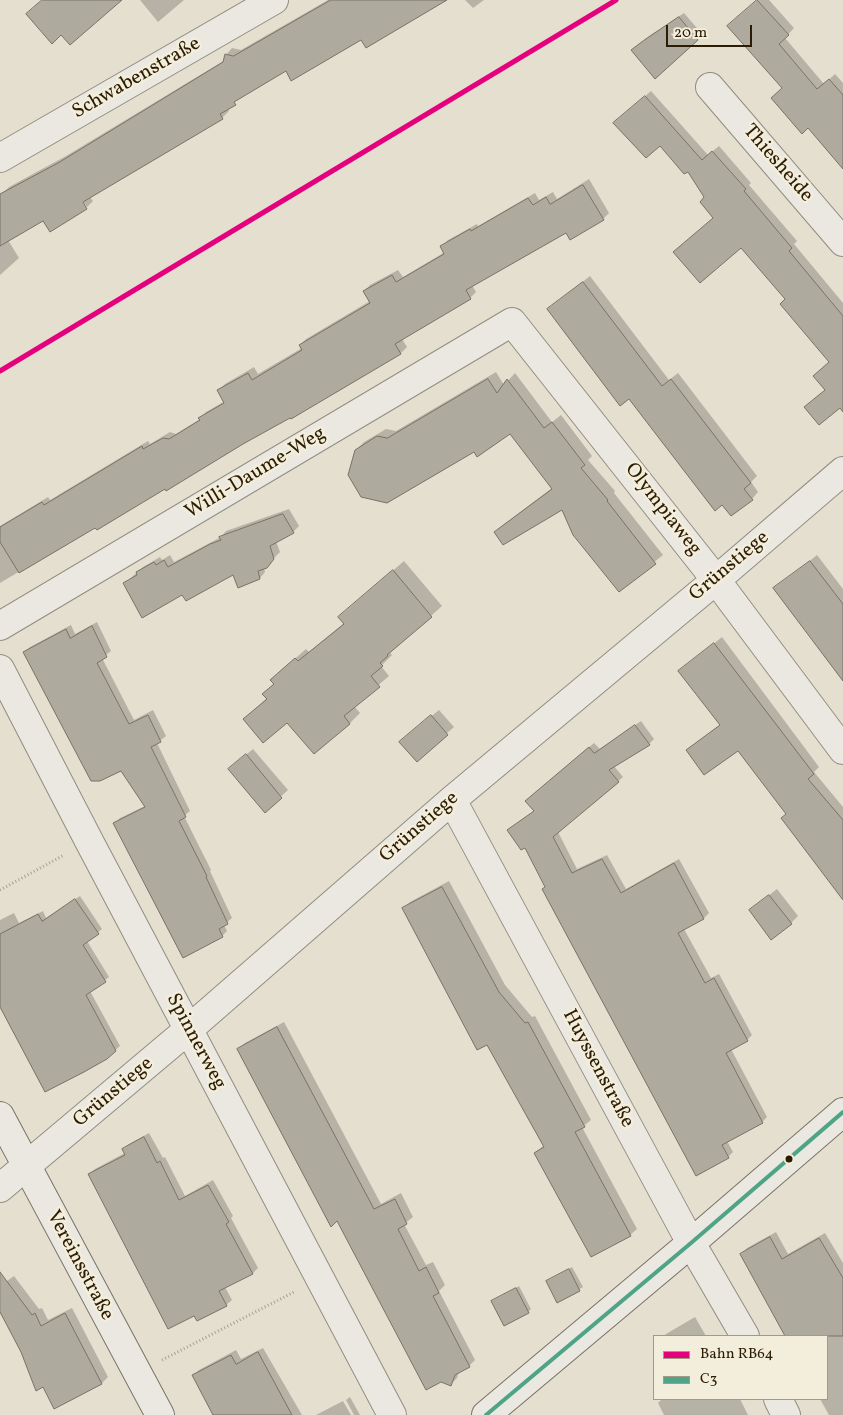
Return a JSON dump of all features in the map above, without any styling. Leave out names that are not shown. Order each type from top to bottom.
[{"type":"street","name":"Schwabenstraße","points":[[0,158],[274,0]]},
{"type":"street","name":"Thiesheide","points":[[710,87],[843,242]]},
{"type":"street","name":"Olympiaweg","points":[[512,322],[716,580],[843,750]]},
{"type":"street","name":"Willi-Daume-Weg","points":[[0,626],[512,322]]},
{"type":"street","name":"Grünstiege","points":[[0,1188],[189,1029],[452,800],[716,580],[843,470]]},
{"type":"street","name":"Spinnerweg","points":[[0,669],[88,841],[392,1415]]},
{"type":"street","name":"Huyssenstraße","points":[[452,800],[691,1243],[744,1335]]},
{"type":"street","points":[[486,1415],[691,1243],[843,1112]]},
{"type":"street","name":"Vereinsstraße","points":[[0,1116],[160,1415]]},
{"type":"street","points":[[778,1400],[786,1415]]},
{"type":"path","points":[[0,890],[88,841]]},
{"type":"path","points":[[136,1373],[319,1279]]},
{"type":"building","points":[[42,0],[122,0],[70,45],[61,35],[52,44],[26,14]]},
{"type":"building","points":[[331,0],[447,0],[366,48],[361,40],[291,81],[286,71],[234,102],[236,105],[220,114],[223,119],[83,202],[87,209],[50,232],[43,221],[0,246],[0,194],[58,163],[223,62],[225,54],[233,56]]},
{"type":"building","points":[[757,0],[789,35],[779,44],[817,89],[829,79],[843,95],[843,169],[808,128],[802,134],[771,98],[782,88],[727,26]]},
{"type":"building","points":[[679,17],[698,40],[655,79],[631,50]]},
{"type":"building","points":[[645,96],[702,160],[712,151],[746,189],[744,191],[792,248],[789,251],[843,316],[843,412],[840,408],[819,425],[804,407],[825,390],[813,376],[829,362],[780,304],[785,299],[741,248],[700,283],[673,252],[713,218],[700,202],[704,197],[688,172],[684,174],[660,146],[646,158],[613,123]]},
{"type":"building","points":[[583,185],[604,220],[570,240],[566,233],[466,290],[471,299],[395,344],[401,354],[291,419],[243,444],[166,491],[165,489],[97,530],[95,528],[19,573],[0,542],[0,527],[42,502],[44,505],[142,446],[143,449],[163,438],[169,439],[200,420],[198,418],[224,403],[217,390],[248,373],[252,380],[302,350],[299,345],[370,303],[363,291],[392,275],[396,282],[444,254],[440,246],[470,229],[471,231],[528,198],[533,205],[546,197],[550,204]]},
{"type":"building","points":[[583,282],[662,386],[671,379],[751,483],[744,489],[753,500],[731,516],[722,505],[715,511],[629,399],[620,406],[547,309]]},
{"type":"building","points":[[488,379],[497,393],[507,379],[544,428],[552,422],[585,465],[581,468],[608,500],[656,564],[619,592],[573,535],[562,510],[503,545],[494,532],[552,489],[510,434],[477,457],[474,452],[387,503],[361,497],[348,475],[355,450],[377,436],[387,438]]},
{"type":"building","points":[[283,514],[294,533],[270,546],[274,559],[267,568],[258,571],[260,579],[238,588],[233,575],[186,601],[182,595],[142,618],[123,583],[137,575],[136,572],[154,562],[156,565],[164,560],[168,567],[221,540],[219,537]]},
{"type":"building","points":[[810,561],[843,604],[843,681],[773,588]]},
{"type":"building","points":[[393,570],[432,617],[380,663],[383,666],[371,676],[380,687],[344,716],[350,724],[314,754],[287,723],[263,743],[243,719],[267,699],[262,694],[274,684],[270,680],[295,658],[298,661],[344,624],[338,617]]},
{"type":"building","points":[[92,626],[107,657],[97,663],[129,724],[148,715],[161,742],[151,747],[186,817],[179,821],[207,876],[228,924],[219,929],[223,937],[183,958],[113,823],[145,807],[121,771],[100,781],[91,781],[23,652],[66,629],[70,638]]},
{"type":"building","points":[[714,643],[814,774],[808,779],[843,820],[843,900],[781,818],[786,814],[738,751],[704,775],[686,750],[720,725],[678,671]]},
{"type":"building","points":[[431,715],[448,735],[417,762],[399,742]]},
{"type":"building","points":[[635,725],[650,745],[609,770],[619,782],[553,837],[572,873],[602,859],[621,893],[674,863],[704,919],[678,933],[705,983],[714,978],[748,1041],[726,1053],[763,1123],[722,1145],[729,1158],[696,1176],[542,889],[545,887],[525,848],[521,850],[507,830],[534,811],[525,801],[589,747],[594,753]]},
{"type":"building","points":[[246,754],[282,798],[265,813],[228,769]]},
{"type":"building","points":[[442,887],[499,992],[525,1023],[528,1022],[585,1127],[575,1132],[631,1236],[591,1257],[534,1153],[544,1147],[487,1045],[477,1050],[402,908]]},
{"type":"building","points":[[769,895],[792,924],[771,940],[749,910]]},
{"type":"building","points":[[75,899],[99,934],[83,945],[106,982],[86,995],[116,1051],[107,1059],[45,1092],[0,1007],[0,934],[38,914],[42,921]]},
{"type":"building","points":[[277,1027],[374,1209],[395,1199],[407,1224],[398,1229],[419,1271],[426,1267],[439,1293],[433,1296],[470,1367],[455,1375],[451,1386],[441,1382],[426,1390],[337,1221],[331,1227],[237,1049]]},
{"type":"building","points":[[144,1137],[157,1163],[160,1161],[179,1200],[208,1185],[229,1222],[226,1224],[253,1274],[219,1291],[227,1306],[197,1321],[194,1316],[168,1329],[88,1174],[125,1155],[122,1149]]},
{"type":"building","points":[[770,1237],[782,1259],[819,1238],[843,1278],[843,1336],[784,1335],[740,1254]]},
{"type":"building","points":[[569,1269],[580,1291],[557,1303],[546,1281]]},
{"type":"building","points":[[0,1272],[32,1315],[35,1313],[41,1326],[65,1313],[102,1384],[54,1409],[43,1387],[36,1391],[21,1352],[0,1312]]},
{"type":"building","points":[[516,1288],[529,1313],[504,1326],[491,1301]]},
{"type":"building","points":[[258,1352],[292,1415],[213,1415],[192,1375],[231,1355],[236,1364]]},
{"type":"rail line","name":"RB64","points":[[0,371],[616,0]]},
{"type":"transit line","name":"C3","points":[[486,1415],[691,1243],[843,1112]]}]
